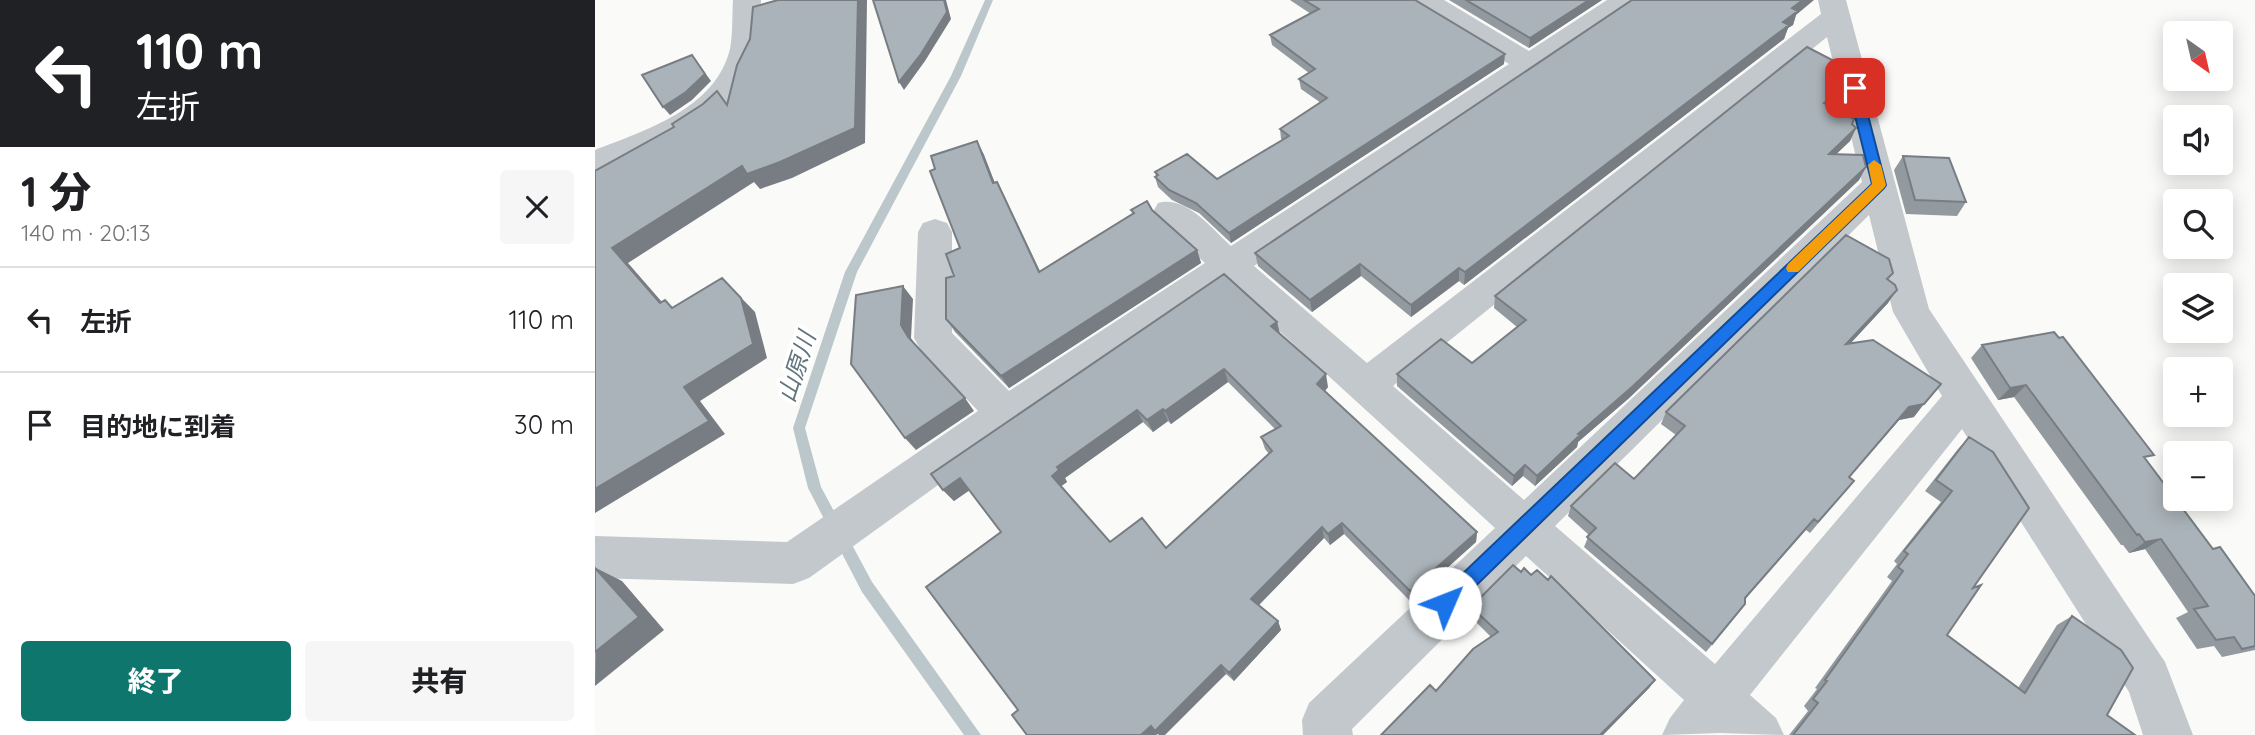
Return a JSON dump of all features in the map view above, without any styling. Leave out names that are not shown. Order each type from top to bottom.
[{"type":"street","points":[[595,162],[687,123],[722,95],[743,54],[747,0]]},
{"type":"street","points":[[1424,0],[1529,64]]},
{"type":"street","points":[[595,556],[793,563],[1006,414],[1626,0]]},
{"type":"street","points":[[1367,386],[1834,8],[1911,312],[1963,398],[2148,679],[2168,735]]},
{"type":"street","points":[[1328,735],[1326,720],[1879,185]]},
{"type":"street","points":[[1170,212],[1759,735]]},
{"type":"street","points":[[935,232],[933,338],[1006,414]]},
{"type":"street","points":[[1687,735],[1963,398]]},
{"type":"building","points":[[778,0],[858,0],[855,128],[747,174],[742,166],[612,248],[660,303],[665,300],[672,308],[722,278],[741,298],[753,344],[684,387],[709,421],[595,489],[595,171],[674,127],[672,124],[703,104],[717,91],[727,105],[737,65],[750,39],[753,7]]},
{"type":"building","points":[[873,0],[944,0],[947,12],[921,54],[899,82]]},
{"type":"building","points":[[1304,0],[1415,0],[1505,54],[1229,233],[1196,203],[1169,190],[1155,177],[1158,175],[1155,172],[1187,154],[1217,179],[1289,136],[1280,129],[1327,98],[1299,79],[1315,69],[1270,35],[1319,9]]},
{"type":"building","points":[[1466,0],[1589,0],[1530,38]]},
{"type":"building","points":[[1632,0],[1803,0],[1792,8],[1798,11],[1783,22],[1789,25],[1465,272],[1459,268],[1411,305],[1360,264],[1310,300],[1255,253]]},
{"type":"building","points":[[1807,47],[1838,63],[1834,67],[1841,71],[1834,77],[1845,82],[1846,86],[1824,103],[1854,119],[1852,124],[1856,128],[1829,154],[1863,155],[1866,167],[1632,387],[1578,434],[1580,435],[1537,476],[1525,465],[1514,476],[1397,374],[1441,339],[1472,363],[1526,320],[1495,296]]},
{"type":"building","points":[[692,55],[705,74],[686,92],[663,107],[642,75]]},
{"type":"building","points":[[977,141],[993,183],[997,182],[1039,272],[1134,213],[1131,210],[1147,201],[1152,210],[1197,250],[1001,376],[946,319],[946,278],[954,276],[946,254],[960,248],[930,171],[935,169],[931,156]]},
{"type":"building","points":[[1903,156],[1949,158],[1966,202],[1915,200]]},
{"type":"building","points":[[1846,235],[1889,259],[1893,273],[1887,279],[1897,290],[1846,344],[1873,340],[1941,384],[1924,404],[1909,407],[1849,477],[1854,481],[1818,522],[1814,519],[1745,598],[1745,604],[1712,644],[1587,537],[1596,528],[1571,506],[1615,463],[1634,479],[1685,426],[1666,412]]},
{"type":"building","points":[[1224,274],[1277,322],[1271,326],[1326,374],[1317,384],[1477,532],[1410,591],[1342,523],[1328,534],[1322,527],[1251,599],[1278,621],[1229,673],[1221,665],[1155,731],[1151,726],[1141,735],[1027,735],[1012,715],[1018,710],[926,587],[1001,532],[960,478],[943,490],[931,474]],"holes":[[[1224,369],[1281,426],[1261,437],[1272,451],[1166,548],[1142,518],[1110,542],[1052,476],[1059,470],[1057,467],[1137,410],[1147,420],[1163,409],[1165,411]]]},
{"type":"building","points":[[903,286],[901,325],[908,337],[965,398],[905,438],[851,364],[856,295]]},
{"type":"building","points":[[2054,332],[2059,338],[2063,337],[2154,455],[2144,457],[2163,482],[2163,511],[2184,511],[2213,549],[2220,547],[2255,596],[2255,646],[2242,649],[2234,637],[2216,640],[2194,609],[2208,606],[2161,539],[2145,542],[2137,535],[2026,385],[2010,388],[1982,345]]},
{"type":"building","points":[[1969,437],[1993,452],[2029,508],[1973,588],[1981,585],[1947,635],[2025,693],[2072,616],[2121,650],[2133,668],[2107,715],[2135,735],[1793,735],[1818,703],[1813,699],[1827,681],[1825,680],[1903,571],[1898,567],[1908,554],[1904,551],[1952,491],[1936,480]]},
{"type":"building","points":[[1513,565],[1521,572],[1524,568],[1531,575],[1537,570],[1548,580],[1551,576],[1655,680],[1600,735],[1381,735],[1430,685],[1436,691],[1473,649],[1498,632],[1471,607]]},
{"type":"building","points":[[595,568],[639,617],[595,652]]},
{"type":"waterway","name":"山原川","points":[[973,735],[867,587],[815,488],[799,428],[851,272],[956,76],[989,0]]},
{"type":"slow traffic","points":[[1793,268],[1879,185],[1874,165]]},
{"type":"route","points":[[1445,603],[1879,185],[1855,88]]}]
